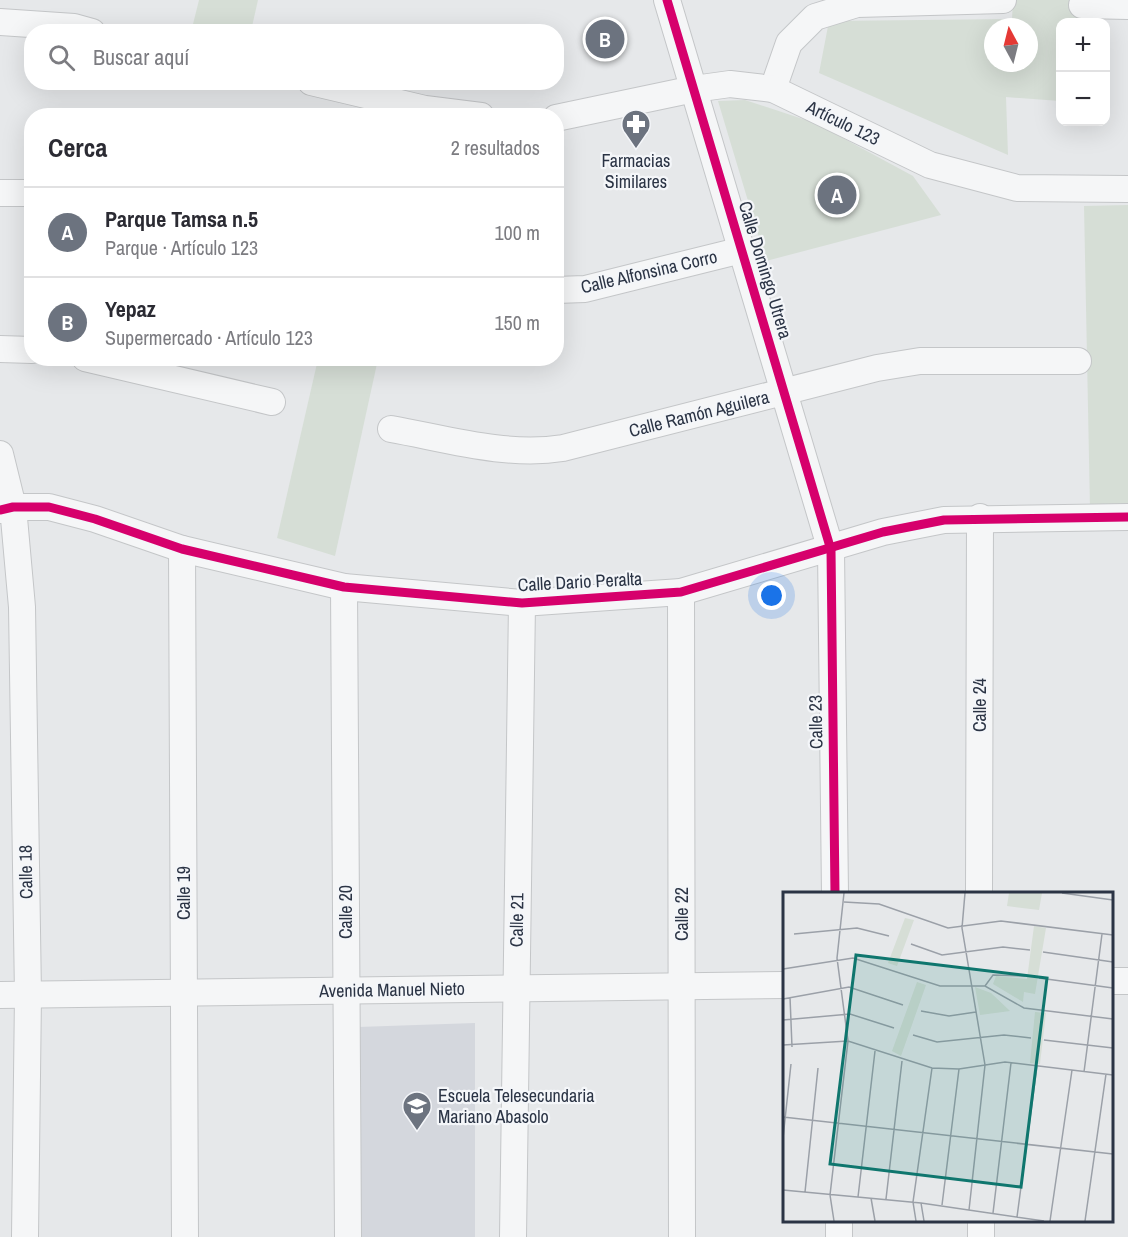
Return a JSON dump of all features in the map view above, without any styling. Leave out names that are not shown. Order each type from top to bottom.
[{"type":"street","name":"Calle Domingo Utrera","points":[[667,0],[831,550]]},
{"type":"street","points":[[773,89],[789,43],[815,17],[857,4],[1003,0]]},
{"type":"street","points":[[1082,5],[1128,6]]},
{"type":"street","points":[[0,22],[30,24]]},
{"type":"street","name":"Artículo 123","points":[[564,116],[694,88],[730,84],[773,89],[930,165],[1017,188],[1128,189]]},
{"type":"street","points":[[345,90],[421,108]]},
{"type":"street","points":[[0,193],[24,193]]},
{"type":"street","name":"Calle Alfonsina Corro","points":[[564,289],[585,288],[742,250]]},
{"type":"street","points":[[0,349],[24,350]]},
{"type":"street","name":"Calle Ramón Aguilera","points":[[391,429],[508,450],[537,452],[784,393],[877,368],[920,361],[1078,361]]},
{"type":"street","points":[[119,366],[272,402]]},
{"type":"street","name":"Calle 18","points":[[0,454],[22,607],[27,995],[25,1237]]},
{"type":"street","name":"Calle Dario Peralta","points":[[7,509],[49,507],[95,519],[182,549],[344,587],[522,603],[681,592],[831,550],[883,532],[944,520],[1128,517]]},
{"type":"street","name":"Calle 24","points":[[979,892],[980,518]]},
{"type":"street","name":"Calle 19","points":[[182,549],[185,1237]]},
{"type":"street","name":"Calle 23","points":[[831,550],[835,892]]},
{"type":"street","name":"Calle 20","points":[[344,587],[348,1237]]},
{"type":"street","name":"Calle 22","points":[[681,592],[682,1237]]},
{"type":"street","name":"Calle 21","points":[[513,1237],[522,603]]},
{"type":"street","name":"Avenida Manuel Nieto","points":[[0,995],[783,985]]},
{"type":"shaded area","points":[[199,0],[258,0],[253,24],[193,24]]},
{"type":"shaded area","points":[[1013,0],[1077,0],[1076,18],[1056,18],[1056,101],[1006,97],[1008,155],[819,73],[829,21],[984,19],[984,72],[1038,72],[1038,18],[1012,18]]},
{"type":"shaded area","points":[[745,100],[815,123],[913,176],[941,215],[766,261],[718,101]]},
{"type":"shaded area","points":[[1128,205],[1128,508],[1090,509],[1084,206]]},
{"type":"shaded area","points":[[316,366],[376,366],[335,556],[277,538]]},
{"type":"shaded area","name":"Escuela Telesecundaria Mariano Abasolo","points":[[475,1023],[475,1237],[360,1237],[358,1027]]},
{"type":"cycle path","points":[[667,0],[831,550],[835,892]]},
{"type":"cycle path","points":[[0,510],[13,507],[49,507],[95,519],[182,549],[344,587],[522,603],[681,592],[883,532],[944,520],[1128,517]]},
{"type":"place","name":"Yepaz","points":[[605,39]]},
{"type":"place","name":"Farmacias Similares","points":[[636,150]]},
{"type":"place","name":"Parque Tamsa n.5","points":[[837,195]]},
{"type":"place","name":"Escuela Telesecundaria Mariano Abasolo","points":[[417,1132]]}]
